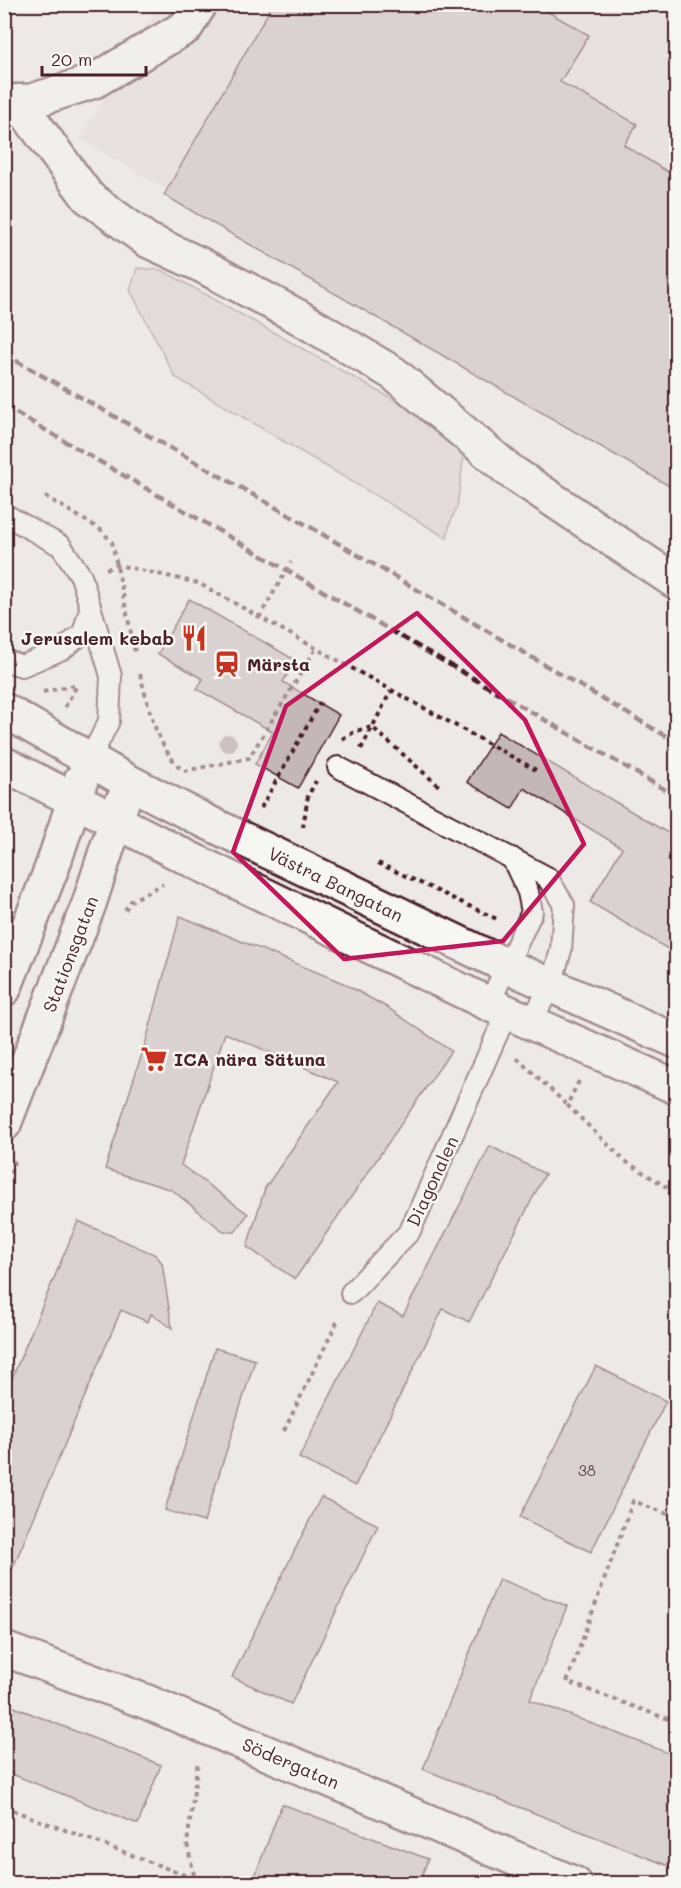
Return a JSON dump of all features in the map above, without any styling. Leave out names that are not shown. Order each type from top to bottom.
[{"type":"street","points":[[11,102],[32,101],[94,81],[186,27],[200,4]]},
{"type":"street","points":[[11,102],[88,197],[147,240],[201,265],[297,316],[393,373],[510,471],[676,582]]},
{"type":"street","name":"Västra Bangatan","points":[[4,710],[127,782],[505,965],[676,1041]]},
{"type":"street","points":[[4,989],[53,865],[72,799],[90,759]]},
{"type":"street","points":[[4,764],[117,822],[509,1013],[676,1088]]},
{"type":"street","name":"Stationsgatan","points":[[4,1124],[89,904],[117,822],[127,782]]},
{"type":"street","name":"Södergatan","points":[[4,1649],[202,1726],[575,1884]]},
{"type":"lane","points":[[4,514],[61,546],[81,576],[90,609],[103,642],[111,676],[110,721],[90,759]]},
{"type":"lane","points":[[4,660],[22,666],[63,649],[83,633],[90,609]]},
{"type":"lane","points":[[343,770],[512,858],[547,877],[564,905],[561,950],[551,985],[509,1013],[505,965],[532,912],[528,892],[512,858]]},
{"type":"lane","name":"Diagonalen","points":[[351,1293],[410,1231],[509,1013]]},
{"type":"path","points":[[259,618],[291,562]]},
{"type":"path","points":[[81,576],[118,565],[198,583],[315,650],[536,770]]},
{"type":"path","points":[[139,669],[158,736],[168,756],[183,771],[249,759],[315,650]]},
{"type":"path","points":[[35,693],[77,685]]},
{"type":"path","points":[[343,770],[391,691]]},
{"type":"path","points":[[261,808],[321,701]]},
{"type":"path","points":[[608,1059],[578,1082],[567,1105],[625,1161],[676,1193]]},
{"type":"path","points":[[284,1431],[351,1293]]},
{"type":"path","points":[[676,1517],[633,1501],[567,1682],[676,1722]]},
{"type":"path","points":[[195,1881],[187,1844],[202,1726]]},
{"type":"path","points":[[4,1807],[195,1881]]},
{"type":"highlighted area","points":[[417,613],[525,720],[584,844],[503,941],[344,959],[233,852],[286,706]]},
{"type":"shaded area","points":[[158,5],[676,5],[676,484],[80,139]]},
{"type":"shaded area","points":[[137,268],[162,270],[439,425],[464,454],[457,507],[447,538],[175,377],[130,290]]},
{"type":"building","points":[[273,4],[534,4],[589,35],[560,82],[637,124],[624,145],[676,177],[676,490],[164,195]]},
{"type":"building","points":[[189,599],[295,660],[283,682],[339,715],[298,788],[255,764],[273,732],[197,689],[203,679],[158,654]]},
{"type":"building","points":[[498,732],[676,838],[676,954],[590,902],[622,848],[524,788],[512,809],[467,782]]},
{"type":"building","points":[[180,916],[343,983],[388,1008],[451,1051],[295,1279],[247,1247],[265,1188],[338,1082],[225,1033],[181,1165],[248,1214],[235,1232],[224,1232],[172,1190],[105,1169],[146,1041]]},
{"type":"building","points":[[490,1146],[545,1174],[469,1322],[443,1309],[355,1486],[299,1458],[377,1303],[403,1316]]},
{"type":"building","points":[[78,1221],[156,1255],[162,1263],[172,1328],[151,1314],[148,1322],[121,1310],[4,1589],[4,1397]]},
{"type":"building","points":[[215,1348],[255,1360],[204,1522],[165,1510]]},
{"type":"building","points":[[596,1366],[666,1401],[591,1552],[520,1517]]},
{"type":"building","points":[[321,1497],[378,1525],[291,1704],[232,1677]]},
{"type":"building","points":[[499,1579],[567,1606],[530,1700],[676,1756],[676,1869],[423,1769]]},
{"type":"building","points":[[4,1703],[161,1765],[138,1824],[4,1771]]},
{"type":"building","points":[[282,1804],[428,1859],[419,1884],[252,1884]]},
{"type":"railway","points":[[4,354],[312,528],[676,742]]},
{"type":"railway","points":[[4,406],[676,796]]},
{"type":"place","name":"Jerusalem kebab","points":[[194,638]]},
{"type":"place","name":"Märsta","points":[[227,664]]},
{"type":"place","name":"ICA nära Sätuna","points":[[154,1059]]}]
